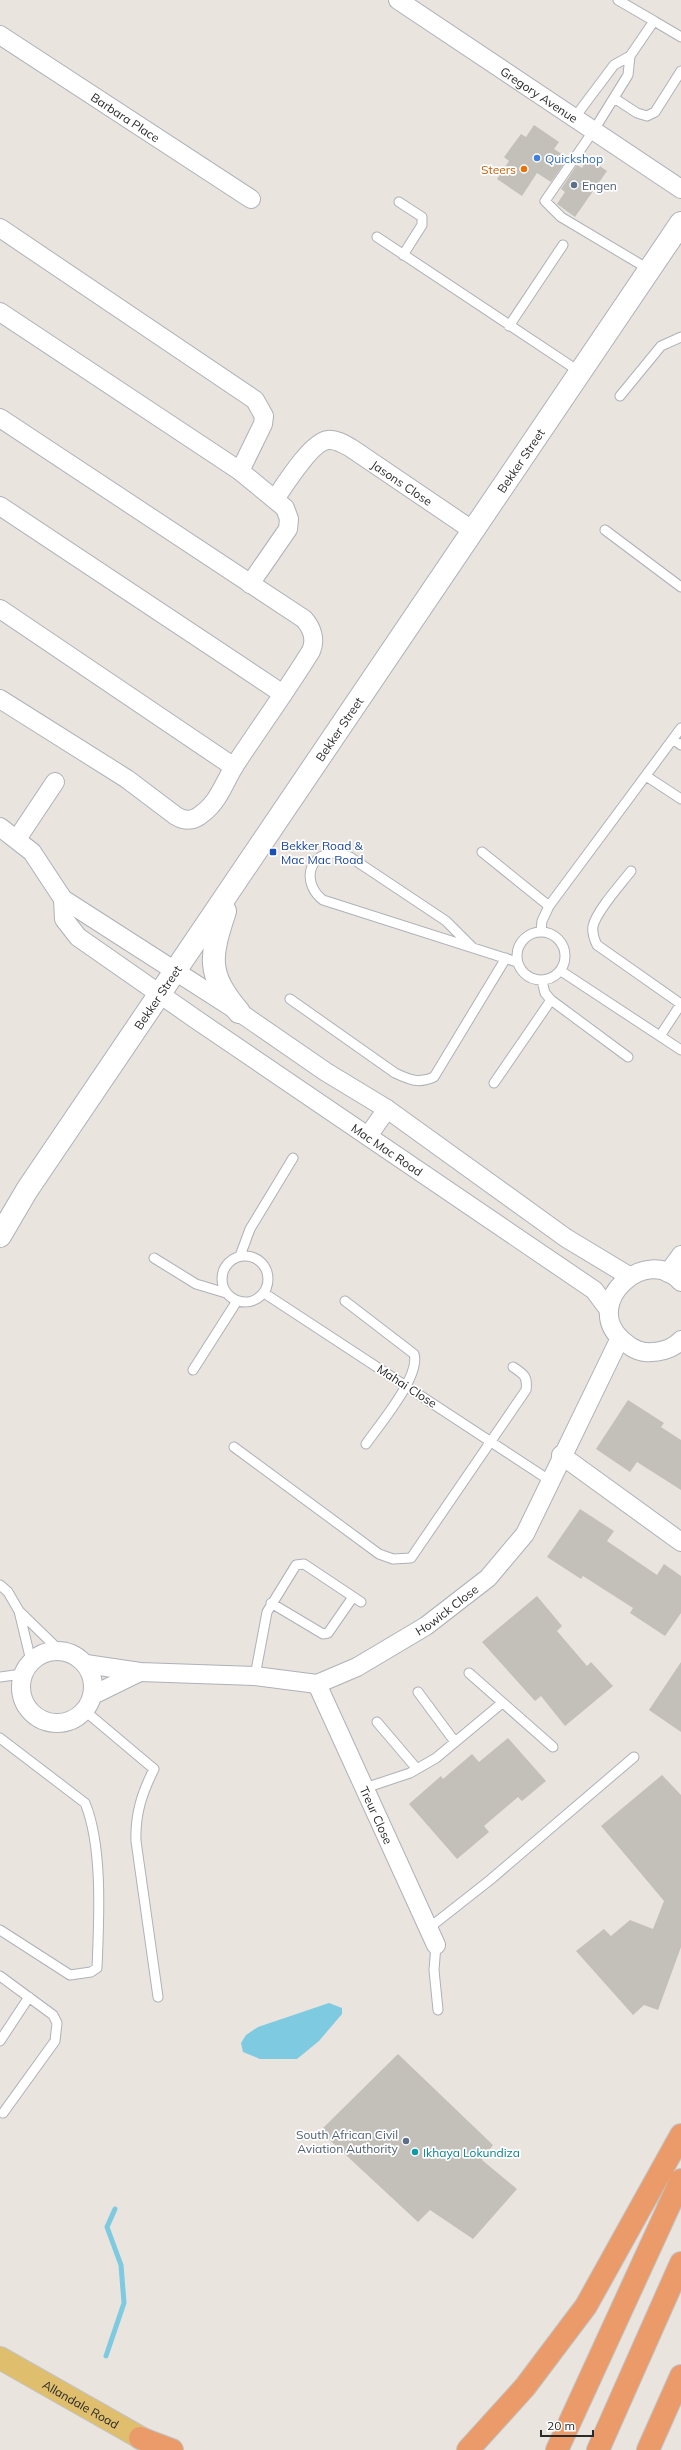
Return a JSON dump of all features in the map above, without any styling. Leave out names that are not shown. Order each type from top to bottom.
[{"type":"highway","points":[[468,2450],[525,2387],[586,2306],[681,2135]]},
{"type":"highway","points":[[557,2450],[681,2180]]},
{"type":"highway","points":[[598,2450],[681,2263]]},
{"type":"highway","points":[[648,2450],[681,2376]]},
{"type":"highway","points":[[140,2438],[172,2450]]},
{"type":"main road","name":"Allandale Road","points":[[0,2358],[163,2450]]},
{"type":"street","name":"Gregory Avenue","points":[[398,0],[681,189]]},
{"type":"street","name":"Barbara Place","points":[[0,35],[251,199]]},
{"type":"street","points":[[0,228],[255,400],[264,416],[263,424],[240,471]]},
{"type":"street","name":"Bekker Street","points":[[0,1236],[26,1190],[161,994],[472,530],[650,270],[678,235]]},
{"type":"street","points":[[0,312],[240,471],[275,499],[288,512],[288,529],[250,584]]},
{"type":"street","points":[[0,418],[304,619],[313,635],[311,652],[234,767],[218,796],[205,812],[193,820],[182,819],[126,779],[0,698]]},
{"type":"street","name":"Jasons Close","points":[[275,499],[314,448],[323,441],[330,440],[352,448],[472,530]]},
{"type":"street","points":[[0,506],[283,694]]},
{"type":"street","points":[[0,609],[234,767]]},
{"type":"street","points":[[17,839],[55,782]]},
{"type":"street","points":[[0,827],[32,852],[63,899],[176,970],[326,1072],[387,1109],[566,1238],[629,1276]]},
{"type":"street","points":[[232,887],[215,943],[213,964],[222,992],[239,1012]]},
{"type":"street","name":"Mac Mac Road","points":[[63,899],[64,919],[78,937],[594,1290],[609,1310]]},
{"type":"street","points":[[368,1136],[387,1109]]},
{"type":"street","points":[[681,1255],[675,1278],[655,1270],[641,1271],[629,1276],[619,1285],[612,1297],[609,1310],[611,1323],[620,1338],[627,1345],[640,1351],[654,1353],[667,1350],[681,1340]]},
{"type":"street","name":"Howick Close","points":[[318,1684],[357,1666],[426,1626],[488,1578],[525,1534],[561,1455],[620,1338]]},
{"type":"street","points":[[561,1455],[681,1542]]},
{"type":"street","points":[[89,1703],[93,1678],[86,1664],[74,1654],[59,1650],[44,1653],[27,1668],[20,1691],[26,1707],[38,1719],[55,1724],[72,1721],[89,1703],[140,1672]]},
{"type":"street","points":[[86,1664],[140,1672],[255,1676],[318,1684]]},
{"type":"street","name":"Treur Close","points":[[318,1684],[436,1945]]},
{"type":"lane","points":[[618,0],[681,37]]},
{"type":"lane","points":[[575,117],[614,65],[630,56],[654,21]]},
{"type":"lane","points":[[630,56],[628,74],[614,98],[545,201],[561,216],[650,270]]},
{"type":"lane","points":[[614,98],[637,113],[647,116],[655,112],[681,71]]},
{"type":"lane","points":[[399,202],[422,217],[422,225],[403,255]]},
{"type":"lane","points":[[377,237],[580,372]]},
{"type":"lane","points":[[509,326],[564,245]]},
{"type":"lane","points":[[620,396],[661,346],[681,337]]},
{"type":"lane","points":[[605,530],[681,587]]},
{"type":"lane","points":[[541,931],[542,921],[549,906],[681,728]]},
{"type":"lane","points":[[673,739],[681,745]]},
{"type":"lane","points":[[646,776],[681,799]]},
{"type":"lane","points":[[482,852],[549,906]]},
{"type":"lane","points":[[472,948],[446,921],[350,857],[335,853],[321,857],[312,866],[309,882],[314,894],[323,900],[472,948],[506,958],[517,962]]},
{"type":"lane","points":[[631,870],[599,914],[593,926],[593,936],[597,945],[681,1004],[660,1036]]},
{"type":"lane","points":[[541,931],[552,934],[561,940],[566,950],[566,961],[561,971],[552,978],[542,981],[531,978],[522,972],[517,962],[517,951],[522,941],[530,934],[541,931]]},
{"type":"lane","points":[[290,999],[395,1074],[411,1081],[423,1082],[434,1077],[506,958]]},
{"type":"lane","points":[[561,971],[681,1050]]},
{"type":"lane","points":[[542,981],[545,993],[551,1000],[628,1057]]},
{"type":"lane","points":[[494,1083],[551,1000]]},
{"type":"lane","points":[[240,1256],[250,1229],[293,1158]]},
{"type":"lane","points":[[154,1258],[196,1284],[226,1292],[238,1301],[252,1301],[264,1293],[268,1284],[268,1275],[265,1266],[258,1260],[240,1256],[232,1260],[225,1266],[222,1275],[222,1284],[226,1292]]},
{"type":"lane","name":"Mahai Close","points":[[264,1293],[549,1480]]},
{"type":"lane","points":[[193,1370],[238,1301]]},
{"type":"lane","points":[[345,1301],[414,1354],[416,1364],[406,1386],[366,1444]]},
{"type":"lane","points":[[234,1448],[378,1554],[393,1559],[404,1560],[412,1558],[526,1390],[527,1380],[524,1374],[513,1367]]},
{"type":"lane","points":[[255,1676],[266,1617],[271,1603],[296,1565],[300,1564],[357,1600],[328,1633],[323,1634],[271,1603]]},
{"type":"lane","points":[[0,1585],[8,1592],[19,1611],[59,1650]]},
{"type":"lane","points":[[0,1677],[27,1668],[19,1611]]},
{"type":"lane","points":[[469,1673],[553,1747]]},
{"type":"lane","points":[[418,1692],[455,1742]]},
{"type":"lane","points":[[89,1703],[154,1769],[143,1790],[136,1820],[136,1841],[158,1997]]},
{"type":"lane","points":[[365,1788],[417,1769],[436,1758],[502,1703]]},
{"type":"lane","points":[[377,1722],[417,1769]]},
{"type":"lane","points":[[0,1738],[85,1803],[91,1817],[96,1846],[97,1968],[92,1972],[70,1975],[0,1930]]},
{"type":"lane","points":[[429,1928],[490,1880],[634,1757]]},
{"type":"lane","points":[[436,1945],[434,1970],[438,2010]]},
{"type":"lane","points":[[0,1976],[53,2015],[57,2023],[55,2040],[3,2113]]},
{"type":"lane","points":[[0,2041],[29,1997]]},
{"type":"water","points":[[329,2003],[342,2008],[342,2014],[319,2041],[297,2059],[260,2059],[243,2052],[241,2043],[246,2035],[258,2027]]},
{"type":"building","points":[[534,125],[559,142],[554,149],[568,158],[551,182],[537,173],[522,196],[497,179],[509,161],[504,157],[521,134],[526,137]]},
{"type":"building","points":[[588,158],[607,171],[575,217],[557,204],[565,192],[561,189],[577,165],[582,168]]},
{"type":"building","points":[[628,1400],[664,1423],[661,1427],[681,1440],[681,1490],[637,1462],[630,1472],[596,1449]]},
{"type":"building","points":[[580,1509],[614,1531],[607,1541],[657,1575],[664,1564],[681,1576],[681,1613],[665,1636],[630,1613],[633,1608],[583,1576],[581,1579],[547,1557]]},
{"type":"building","points":[[537,1596],[562,1626],[557,1631],[587,1666],[591,1662],[613,1686],[565,1726],[541,1696],[535,1701],[482,1642]]},
{"type":"building","points":[[681,1662],[681,1732],[649,1710]]},
{"type":"building","points":[[508,1738],[546,1781],[522,1801],[518,1797],[484,1826],[489,1832],[457,1859],[409,1804],[441,1776],[443,1779],[472,1754],[479,1762]]},
{"type":"building","points":[[662,1775],[681,1795],[681,1947],[658,2010],[644,2005],[633,2015],[576,1951],[604,1929],[611,1936],[630,1920],[653,1929],[664,1901],[601,1826]]},
{"type":"building","name":"Ikhaya Lokundiza","points":[[398,2054],[493,2145],[482,2160],[517,2189],[473,2239],[430,2210],[418,2222],[320,2131]]},
{"type":"waterway","points":[[106,2356],[124,2303],[121,2265],[107,2227],[115,2209]]},
{"type":"place","name":"Quickshop","points":[[537,158]]},
{"type":"place","name":"Steers","points":[[524,169]]},
{"type":"place","name":"Engen","points":[[574,185]]},
{"type":"place","name":"Bekker Road & Mac Mac Road","points":[[273,852]]},
{"type":"place","name":"South African Civil Aviation Authority","points":[[406,2141]]},
{"type":"place","name":"Ikhaya Lokundiza","points":[[415,2152]]}]
